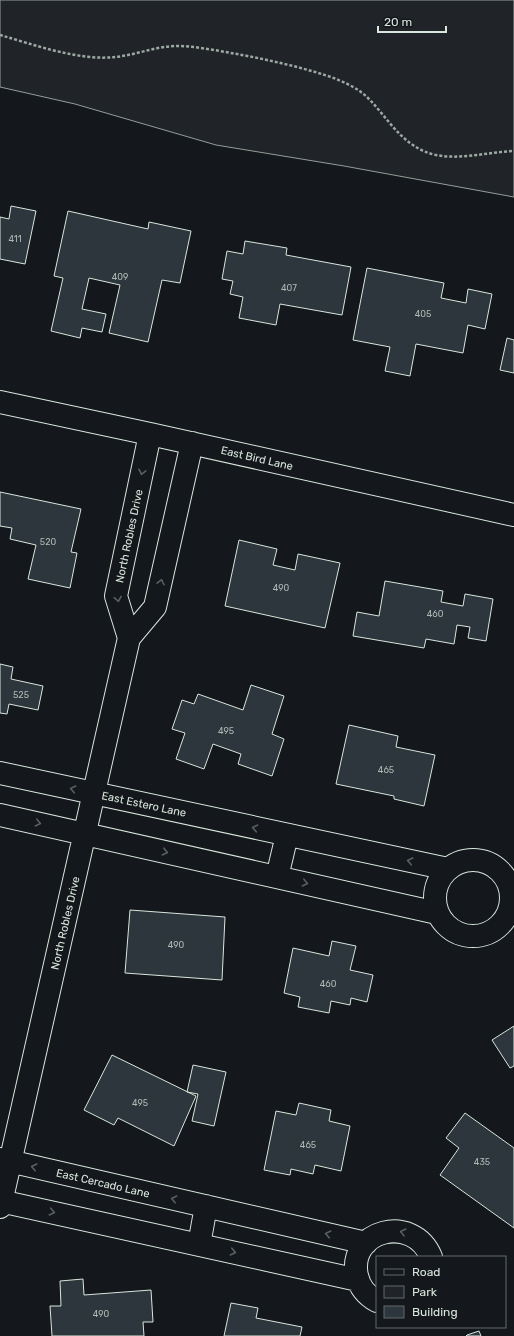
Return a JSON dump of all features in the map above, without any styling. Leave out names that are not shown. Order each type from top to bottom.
[{"type":"street","name":"East Bird Lane","points":[[0,402],[514,515]]},
{"type":"street","name":"North Robles Drive","points":[[129,638],[116,596],[150,434]]},
{"type":"street","name":"North Robles Drive","points":[[0,1203],[5,1161],[85,834],[129,638],[155,607],[192,443]]},
{"type":"street","name":"East Estero Lane","points":[[0,773],[448,869]]},
{"type":"street","points":[[0,815],[437,913]]},
{"type":"street","points":[[277,877],[287,835]]},
{"type":"street","points":[[471,860],[484,861],[495,867],[504,876],[510,888],[511,901],[508,913],[501,924],[491,932],[479,936],[466,936],[454,931],[444,923],[437,913],[435,894],[441,876],[448,869],[459,863],[471,860]]},
{"type":"street","name":"East Cercado Lane","points":[[5,1161],[366,1243]]},
{"type":"street","points":[[0,1203],[358,1280]]},
{"type":"street","points":[[199,1245],[206,1206]]},
{"type":"street","points":[[376,1300],[368,1296],[359,1284],[356,1270],[357,1258],[360,1251],[371,1238],[382,1232],[392,1230],[403,1231],[412,1235],[425,1246],[430,1256]]},
{"type":"path","points":[[0,35],[78,55],[115,57],[163,47],[179,46],[218,51],[289,65],[331,77],[358,90],[368,97],[402,138],[422,151],[436,155],[448,156],[514,151]]},
{"type":"green space","points":[[0,0],[514,0],[514,197],[344,166],[216,145],[75,104],[0,87]]},
{"type":"building","points":[[11,206],[36,211],[25,264],[0,259],[0,217],[9,219]]},
{"type":"building","points":[[68,211],[148,229],[149,222],[191,231],[180,283],[162,280],[148,342],[109,333],[120,285],[89,278],[82,309],[106,314],[102,332],[82,328],[80,338],[51,331],[63,278],[54,276]]},
{"type":"building","points":[[245,241],[287,248],[286,255],[351,267],[342,315],[280,304],[276,325],[239,318],[243,297],[230,294],[233,281],[222,279],[227,251],[243,254]]},
{"type":"building","points":[[367,268],[444,283],[441,298],[466,303],[468,289],[492,294],[485,329],[468,325],[463,353],[416,344],[410,376],[385,371],[390,347],[353,340]]},
{"type":"building","points":[[507,338],[514,340],[514,373],[500,370]]},
{"type":"building","points":[[0,492],[81,509],[71,552],[77,553],[70,588],[28,579],[36,545],[10,539],[12,528],[0,526]]},
{"type":"building","points":[[239,540],[277,549],[273,565],[295,570],[298,554],[340,563],[325,628],[225,606]]},
{"type":"building","points":[[385,581],[443,591],[441,602],[463,606],[465,594],[493,599],[486,641],[468,638],[470,627],[457,625],[454,644],[426,639],[424,648],[353,636],[357,612],[379,616]]},
{"type":"building","points":[[0,664],[13,667],[11,679],[43,686],[38,710],[9,704],[7,714],[0,713]]},
{"type":"building","points":[[251,685],[284,696],[272,734],[284,739],[272,776],[238,764],[241,754],[213,744],[204,769],[176,759],[185,733],[172,729],[182,700],[194,704],[198,694],[243,710]]},
{"type":"building","points":[[349,725],[398,736],[396,747],[435,755],[424,806],[394,799],[394,796],[336,784]]},
{"type":"building","points":[[130,910],[225,917],[222,980],[125,973]]},
{"type":"building","points":[[332,941],[356,946],[350,970],[373,975],[367,1002],[351,998],[350,1005],[331,1001],[329,1013],[298,1007],[300,997],[284,993],[293,948],[329,956]]},
{"type":"building","points":[[514,1026],[514,1066],[510,1068],[492,1040]]},
{"type":"building","points":[[112,1055],[196,1096],[174,1146],[118,1118],[114,1125],[84,1110]]},
{"type":"building","points":[[193,1065],[226,1072],[214,1126],[192,1121],[198,1094],[187,1092]]},
{"type":"building","points":[[299,1103],[331,1110],[329,1121],[350,1126],[341,1171],[315,1165],[313,1174],[291,1169],[290,1175],[264,1170],[276,1111],[296,1115]]},
{"type":"building","points":[[465,1113],[514,1148],[514,1228],[440,1175],[459,1148],[446,1138]]},
{"type":"building","points":[[83,1279],[84,1295],[151,1290],[153,1322],[143,1322],[144,1336],[52,1336],[50,1306],[61,1306],[60,1281]]},
{"type":"building","points":[[231,1303],[258,1308],[256,1318],[302,1327],[300,1336],[224,1336]]},
{"type":"building","points":[[479,1331],[481,1336],[466,1336],[467,1335]]}]
